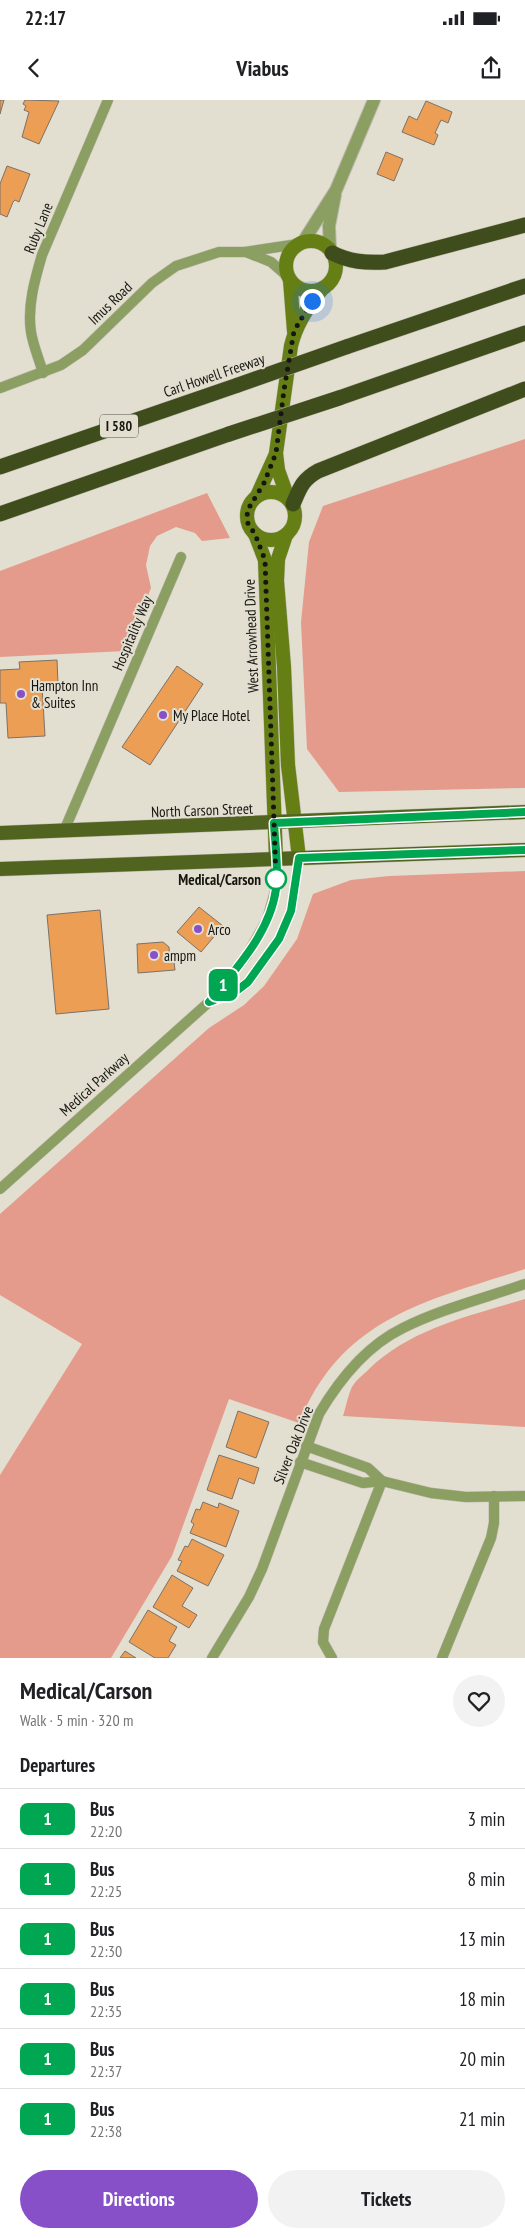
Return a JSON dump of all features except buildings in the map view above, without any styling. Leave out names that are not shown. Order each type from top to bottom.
[{"type":"highway","points":[[331,251],[360,262],[385,262],[525,225]]},
{"type":"highway","name":"Carl Howell Freeway","points":[[0,468],[525,286]]},
{"type":"highway","points":[[0,514],[525,333]]},
{"type":"highway","points":[[290,501],[306,478],[318,471],[525,389]]},
{"type":"main road","points":[[290,501],[277,492],[266,492],[257,496],[250,503],[247,516],[248,524],[255,534],[266,540],[274,540],[286,535],[296,518],[290,501],[278,470],[276,453],[294,331],[285,262],[290,251],[300,243],[318,242],[331,251],[336,270],[331,281],[312,301],[294,331]]},
{"type":"main road","points":[[288,277],[299,289],[304,291],[314,291],[323,288]]},
{"type":"main road","points":[[257,496],[276,453]]},
{"type":"main road","name":"West Arrowhead Drive","points":[[255,534],[263,553],[265,569],[276,859]]},
{"type":"main road","name":"West Arrowhead Drive","points":[[286,535],[278,559],[277,581],[284,667],[288,764],[299,858]]},
{"type":"main road","name":"North Carson Street","points":[[0,833],[525,812]]},
{"type":"main road","points":[[0,869],[525,850]]},
{"type":"street","name":"Ruby Lane","points":[[43,373],[31,331],[31,303],[35,278],[42,255],[108,100]]},
{"type":"street","points":[[300,243],[336,190],[374,100]]},
{"type":"street","points":[[331,251],[329,226],[336,190]]},
{"type":"street","name":"Imus Road","points":[[0,388],[61,365],[83,350],[152,283],[176,266],[219,252],[245,252],[300,243]]},
{"type":"street","name":"Imus Road","points":[[245,252],[271,262],[288,277]]},
{"type":"street","name":"Hospitality Way","points":[[64,831],[181,557]]},
{"type":"street","name":"Medical Parkway","points":[[209,1002],[235,992],[248,982],[279,939],[291,911],[299,858]]},
{"type":"street","name":"Medical Parkway","points":[[0,1189],[209,1002],[247,955],[267,920],[276,888],[276,859]]},
{"type":"street","name":"Silver Oak Drive","points":[[212,1658],[249,1597],[262,1570],[319,1414],[350,1370],[375,1346],[402,1328],[525,1284]]},
{"type":"street","points":[[306,1446],[368,1468],[382,1481]]},
{"type":"street","points":[[300,1462],[363,1483],[382,1481],[432,1493],[466,1497],[525,1496]]},
{"type":"street","points":[[332,1658],[323,1642],[324,1629],[382,1481]]},
{"type":"street","points":[[442,1658],[491,1538],[494,1522],[494,1496]]},
{"type":"shaded area","points":[[525,439],[525,788],[339,792],[307,749],[301,622],[309,542],[323,506]]},
{"type":"shaded area","points":[[207,493],[230,538],[202,541],[195,533],[176,527],[157,536],[150,546],[146,565],[151,588],[125,651],[0,657],[0,571]]},
{"type":"shaded area","points":[[525,871],[525,1269],[422,1304],[391,1318],[364,1336],[339,1359],[317,1387],[299,1423],[229,1399],[172,1556],[111,1658],[0,1658],[0,1475],[82,1344],[0,1295],[0,1214],[209,1028],[244,1005],[264,986],[297,939],[313,894],[351,880],[389,876]]},
{"type":"shaded area","points":[[525,1299],[525,1427],[343,1416],[355,1382],[385,1356],[403,1344],[442,1325]]},
{"type":"bus line","name":"1","points":[[525,812],[274,823],[276,888],[273,904],[267,920],[247,955],[209,1002],[235,992],[248,982],[279,939],[291,911],[299,858],[525,850]]},
{"type":"place","name":"Hampton Inn & Suites","points":[[21,694]]},
{"type":"place","name":"My Place Hotel","points":[[163,715]]},
{"type":"place","name":"Medical/Carson","points":[[276,879]]},
{"type":"place","name":"Arco","points":[[198,929]]},
{"type":"place","name":"ampm","points":[[154,955]]},
{"type":"route","points":[[276,879],[265,560],[261,546],[248,524],[247,511],[250,503],[260,491],[276,453],[294,331],[312,301]]}]
